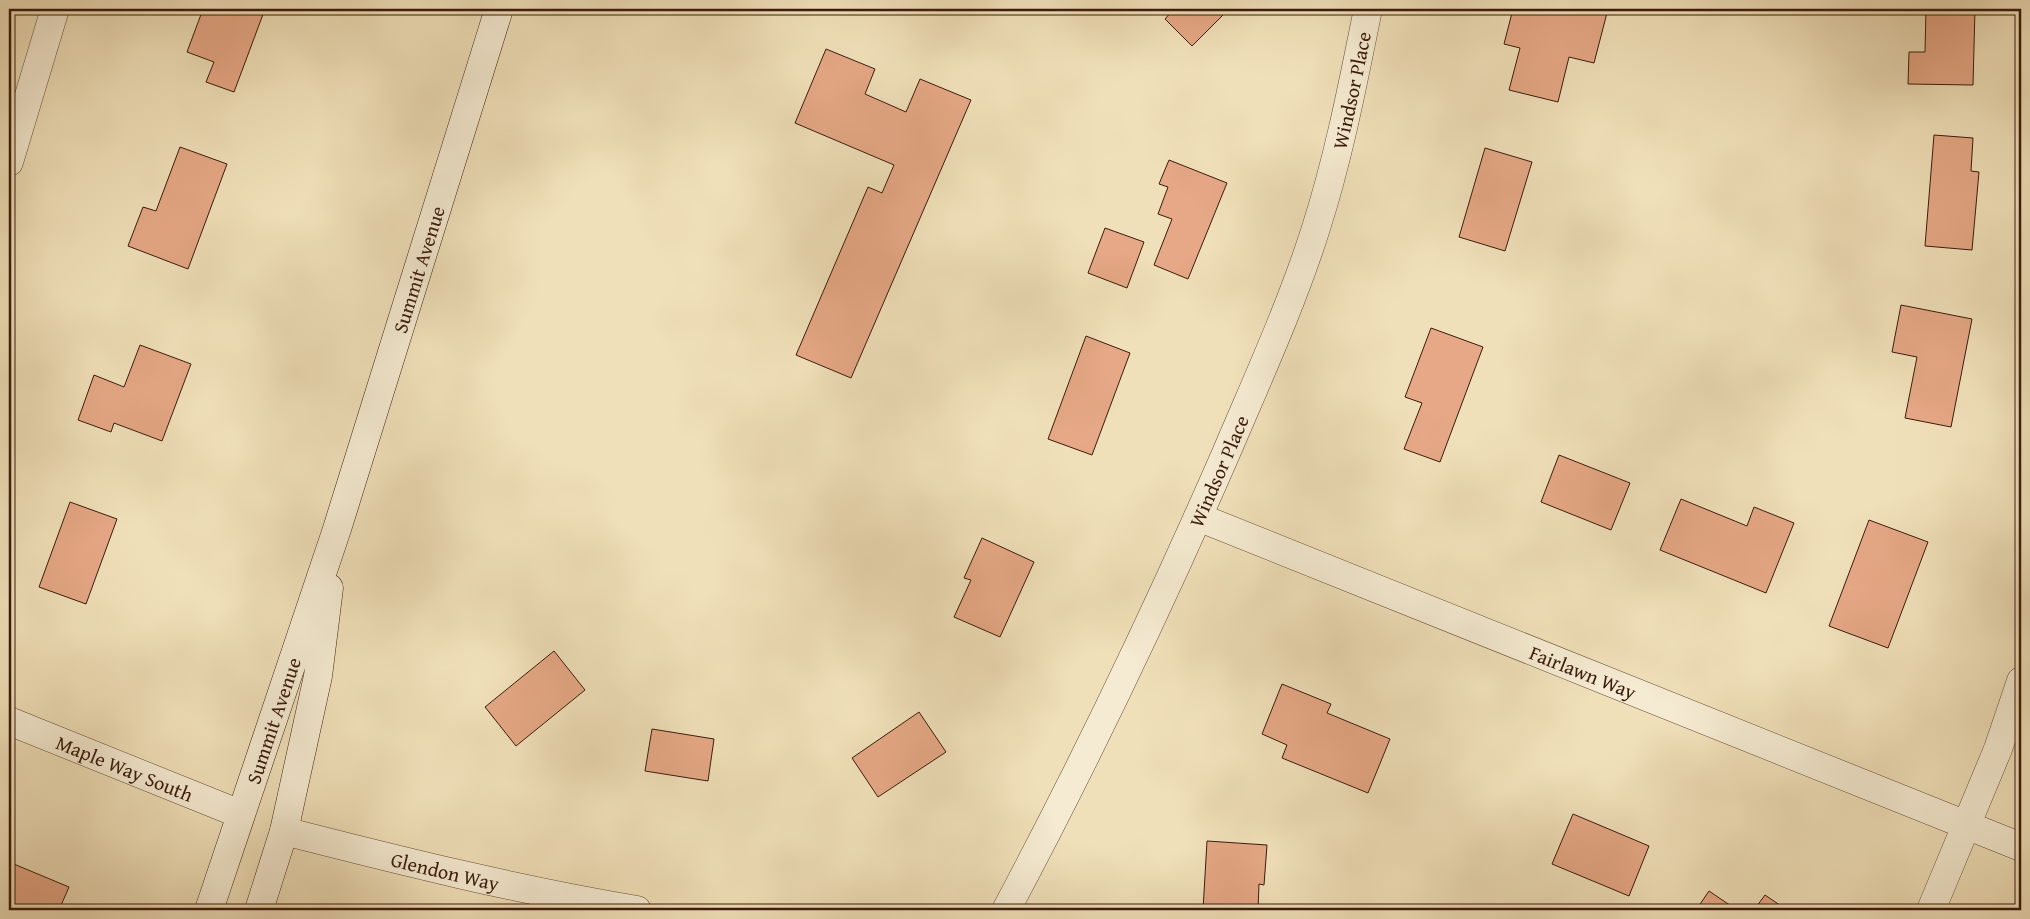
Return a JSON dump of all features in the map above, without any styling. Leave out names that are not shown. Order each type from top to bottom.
[{"type":"street","name":"Summit Avenue","points":[[208,910],[337,530],[499,9]]},
{"type":"street","name":"Windsor Place","points":[[1006,910],[1074,781],[1163,597],[1274,339],[1316,229],[1346,121],[1368,9]]},
{"type":"street","points":[[9,162],[49,11]]},
{"type":"street","name":"Fairlawn Way","points":[[1198,517],[2021,847]]},
{"type":"street","name":"Summit Avenue","points":[[259,910],[284,831],[318,676],[337,530]]},
{"type":"street","points":[[1931,910],[1998,750],[2021,682]]},
{"type":"street","name":"Maple Way South","points":[[9,721],[240,814]]},
{"type":"street","name":"Glendon Way","points":[[284,831],[421,867],[574,900],[637,910]]},
{"type":"building","points":[[203,9],[265,9],[234,92],[206,82],[214,62],[187,52]]},
{"type":"building","points":[[1172,9],[1229,9],[1192,46],[1165,19]]},
{"type":"building","points":[[1513,9],[1608,9],[1594,63],[1569,57],[1558,102],[1509,90],[1520,48],[1504,44]]},
{"type":"building","points":[[1926,9],[1975,9],[1973,85],[1908,84],[1909,52],[1925,52]]},
{"type":"building","points":[[826,49],[875,69],[865,94],[906,112],[920,79],[971,100],[851,378],[796,355],[868,187],[882,193],[894,165],[795,123]]},
{"type":"building","points":[[1934,135],[1973,138],[1971,171],[1979,172],[1972,250],[1925,246]]},
{"type":"building","points":[[180,147],[227,164],[188,269],[128,246],[143,207],[156,211]]},
{"type":"building","points":[[1485,148],[1532,162],[1505,251],[1459,237]]},
{"type":"building","points":[[1169,160],[1227,183],[1188,279],[1154,265],[1172,219],[1158,214],[1168,187],[1159,184]]},
{"type":"building","points":[[1105,228],[1144,242],[1127,288],[1088,273]]},
{"type":"building","points":[[1901,305],[1972,319],[1951,427],[1905,418],[1917,357],[1892,352]]},
{"type":"building","points":[[1431,328],[1483,347],[1440,462],[1404,449],[1422,403],[1405,397]]},
{"type":"building","points":[[1086,336],[1130,353],[1092,455],[1048,439]]},
{"type":"building","points":[[140,345],[191,364],[162,441],[114,423],[111,432],[78,420],[94,375],[124,387]]},
{"type":"building","points":[[1559,455],[1630,483],[1611,530],[1541,502]]},
{"type":"building","points":[[1681,499],[1747,526],[1754,507],[1794,523],[1766,593],[1660,550]]},
{"type":"building","points":[[70,502],[117,519],[86,604],[39,587]]},
{"type":"building","points":[[1869,520],[1928,542],[1888,648],[1829,626]]},
{"type":"building","points":[[982,538],[1034,562],[1000,637],[954,617],[971,580],[964,578]]},
{"type":"building","points":[[554,651],[585,690],[516,746],[485,707]]},
{"type":"building","points":[[1282,684],[1331,704],[1327,713],[1390,739],[1368,793],[1282,758],[1287,745],[1262,734]]},
{"type":"building","points":[[919,712],[946,752],[878,797],[852,758]]},
{"type":"building","points":[[652,729],[714,739],[708,781],[645,771]]},
{"type":"building","points":[[1573,814],[1649,846],[1629,896],[1552,864]]},
{"type":"building","points":[[1207,841],[1267,845],[1264,885],[1259,884],[1258,910],[1203,910]]},
{"type":"building","points":[[9,862],[69,887],[59,910],[9,910]]},
{"type":"building","points":[[1709,891],[1737,910],[1696,910]]},
{"type":"building","points":[[1765,895],[1787,910],[1754,910]]}]
